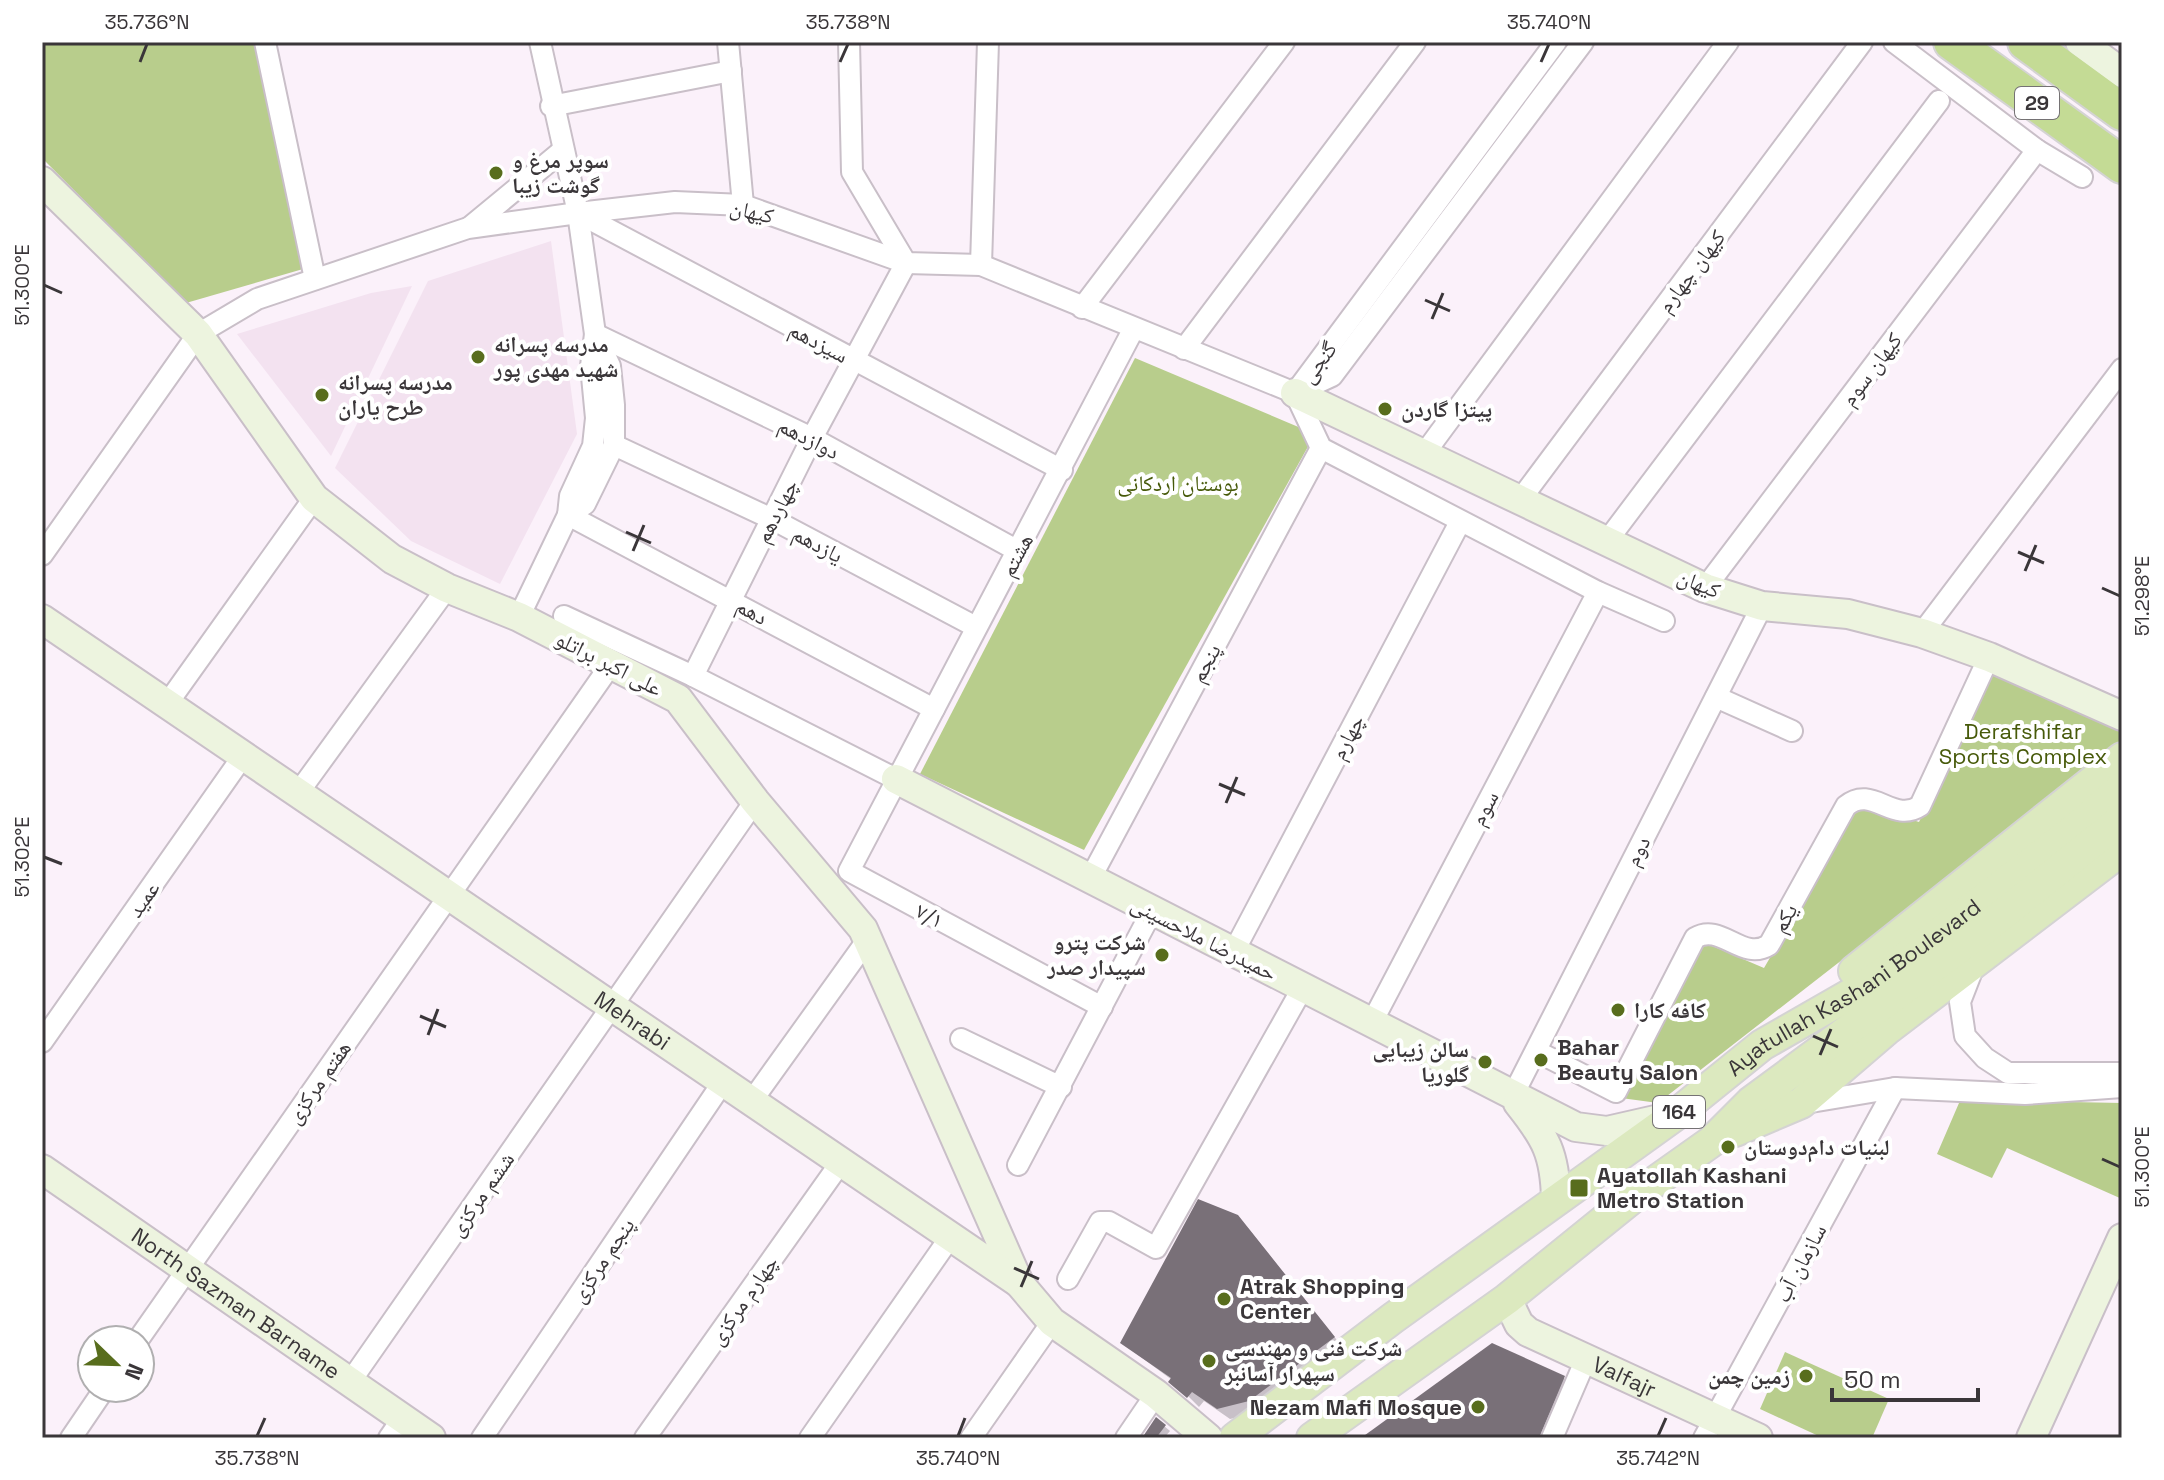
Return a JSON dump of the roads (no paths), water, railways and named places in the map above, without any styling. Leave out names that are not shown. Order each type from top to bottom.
[{"type":"highway","name":"29","points":[[1952,42],[2119,166]]},
{"type":"highway","name":"29","points":[[2026,42],[2122,112]]},
{"type":"main road","points":[[1762,1045],[2122,758]]},
{"type":"main road","name":"Ayatullah Kashani Boulevard","points":[[1235,1438],[1556,1199],[1674,1116],[1762,1045],[1888,970],[2076,828],[2122,787]]},
{"type":"main road","name":"Ayatullah Kashani Boulevard","points":[[1312,1438],[1507,1299],[1632,1198],[1711,1142],[1751,1102],[1978,934],[2122,819]]},
{"type":"main road","points":[[1711,1142],[1801,1103],[1886,1030],[1974,966],[2122,850]]},
{"type":"street","points":[[265,42],[315,279]]},
{"type":"street","points":[[519,617],[568,515],[570,496],[593,446],[596,418],[591,366],[595,334],[578,213],[551,106],[540,42]]},
{"type":"street","points":[[728,42],[743,205]]},
{"type":"street","points":[[849,42],[852,172],[906,263]]},
{"type":"street","points":[[981,265],[988,42]]},
{"type":"street","points":[[1082,308],[1284,42]]},
{"type":"street","points":[[1184,349],[1415,42]]},
{"type":"street","name":"گنجی","points":[[1295,393],[1556,42]]},
{"type":"street","name":"گنجی","points":[[1295,393],[1332,376],[1583,42]]},
{"type":"street","points":[[1424,454],[1728,42]]},
{"type":"street","name":"کیهان چهارم","points":[[1520,500],[1862,42]]},
{"type":"street","points":[[1894,42],[2037,150],[2082,177]]},
{"type":"street","points":[[2080,42],[2122,73]]},
{"type":"street","points":[[551,106],[731,71]]},
{"type":"street","points":[[1607,541],[1939,101]]},
{"type":"street","name":"کیهان سوم","points":[[1705,588],[2037,150]]},
{"type":"street","points":[[468,228],[562,151]]},
{"type":"street","name":"علی اکبر براتلو","points":[[42,181],[198,334],[314,498],[392,559],[447,588],[519,617],[678,699],[755,801],[863,929],[1019,1283]]},
{"type":"street","name":"کیهان","points":[[198,334],[257,299],[468,228],[675,202],[743,205],[906,263],[981,265],[1133,330],[1295,393],[1705,588],[1762,606],[1848,614],[1922,633],[1989,657],[2121,712]]},
{"type":"street","name":"سیزدهم","points":[[578,213],[1062,470]]},
{"type":"street","name":"چهاردهم","points":[[693,676],[812,438],[906,263]]},
{"type":"street","name":"هشتم","points":[[896,779],[1062,470],[1133,330]]},
{"type":"street","points":[[42,555],[198,334]]},
{"type":"street","points":[[568,515],[585,504],[614,445],[610,366],[595,334]]},
{"type":"street","name":"دوازدهم","points":[[595,334],[812,438],[1018,551]]},
{"type":"street","points":[[1922,633],[2122,369]]},
{"type":"street","points":[[1295,393],[1321,448],[1598,592],[1664,621]]},
{"type":"street","name":"یازدهم","points":[[614,445],[772,519],[976,627]]},
{"type":"street","name":"پنجم","points":[[1090,879],[1321,448]]},
{"type":"street","points":[[167,704],[314,498]]},
{"type":"street","name":"دهم","points":[[568,515],[934,709]]},
{"type":"street","name":"چهارم","points":[[1233,953],[1460,522]]},
{"type":"street","points":[[298,793],[447,588]]},
{"type":"street","name":"سوم","points":[[1371,1024],[1598,592]]},
{"type":"street","name":"دوم","points":[[1512,1097],[1762,606]]},
{"type":"street","points":[[564,616],[693,676],[896,779]]},
{"type":"street","name":"Mehrabi","points":[[42,619],[1019,1283],[1052,1322],[1156,1394],[1208,1438]]},
{"type":"street","name":"یکم","points":[[1536,1051],[1616,1092],[1695,938],[1703,933],[1713,934],[1758,952],[1769,945],[1846,806],[1855,798],[1867,797],[1899,812],[1910,813],[1920,806],[1989,657]]},
{"type":"street","name":"هفتم مرکزی","points":[[149,1324],[612,663]]},
{"type":"street","points":[[1716,697],[1792,731]]},
{"type":"street","name":"عمید","points":[[42,1042],[243,756]]},
{"type":"street","name":"حمیدرضا ملاحسینی","points":[[896,779],[1512,1097],[1576,1127],[1607,1131],[1674,1116]]},
{"type":"street","name":"۷/۱","points":[[896,779],[849,871],[1102,1007]]},
{"type":"street","name":"ششم مرکزی","points":[[350,1382],[755,801]]},
{"type":"street","points":[[1018,1165],[1152,911]]},
{"type":"street","points":[[751,1102],[868,939]]},
{"type":"street","points":[[1974,966],[1960,1002],[1965,1036],[1985,1058],[2008,1073],[2122,1073]]},
{"type":"street","points":[[1068,1279],[1100,1222],[1109,1222],[1156,1248],[1302,989]]},
{"type":"street","points":[[961,1039],[1061,1087]]},
{"type":"street","name":"پنجم مرکزی","points":[[482,1438],[723,1082]]},
{"type":"street","points":[[1801,1103],[1895,1088],[2025,1094],[2122,1087]]},
{"type":"street","name":"سازمان آب","points":[[1710,1428],[1895,1088]]},
{"type":"street","points":[[1512,1097],[1542,1133],[1555,1162],[1556,1199]]},
{"type":"street","name":"چهارم مرکزی","points":[[645,1438],[841,1162]]},
{"type":"street","name":"North Sazman Barname","points":[[42,1169],[350,1382],[396,1428],[431,1438]]},
{"type":"street","points":[[810,1438],[951,1236]]},
{"type":"street","points":[[2031,1438],[2122,1238]]},
{"type":"street","name":"Valfajr","points":[[1507,1299],[1519,1324],[1528,1332],[1586,1359],[1710,1428],[1758,1438]]},
{"type":"street","points":[[971,1438],[1052,1322]]},
{"type":"street","points":[[1552,1438],[1586,1359]]},
{"type":"street","points":[[1126,1438],[1156,1394]]},
{"type":"street","points":[[71,1438],[94,1404]]},
{"type":"place","name":"سوپر مرغ و گوشت زیبا","points":[[496,173]]},
{"type":"place","name":"مدرسه پسرانه شهید مهدی پور","points":[[478,357]]},
{"type":"place","name":"مدرسه پسرانه طرح یاران","points":[[322,395]]},
{"type":"place","name":"پیتزا گاردن","points":[[1385,409]]},
{"type":"place","name":"شرکت پترو سپیدار صدر","points":[[1162,955]]},
{"type":"place","name":"کافه کارا","points":[[1618,1010]]},
{"type":"place","name":"Bahar Beauty Salon","points":[[1541,1060]]},
{"type":"place","name":"سالن زیبایی گلوريا","points":[[1485,1062]]},
{"type":"place","name":"لبنیات دام‌دوستان","points":[[1728,1147]]},
{"type":"place","name":"Ayatollah Kashani Metro Station","points":[[1579,1188]]},
{"type":"place","name":"Atrak Shopping Center","points":[[1224,1299]]},
{"type":"place","name":"شرکت فنی و مهندسی سپهرار آسانبر","points":[[1209,1361]]},
{"type":"place","name":"زمین چمن","points":[[1806,1376]]},
{"type":"place","name":"Nezam Mafi Mosque","points":[[1478,1407]]},
{"type":"park label","name":"بوستان اردکانی","points":[[1178,483]]},
{"type":"park label","name":"Derafshifar Sports Complex","points":[[2023,744]]}]
